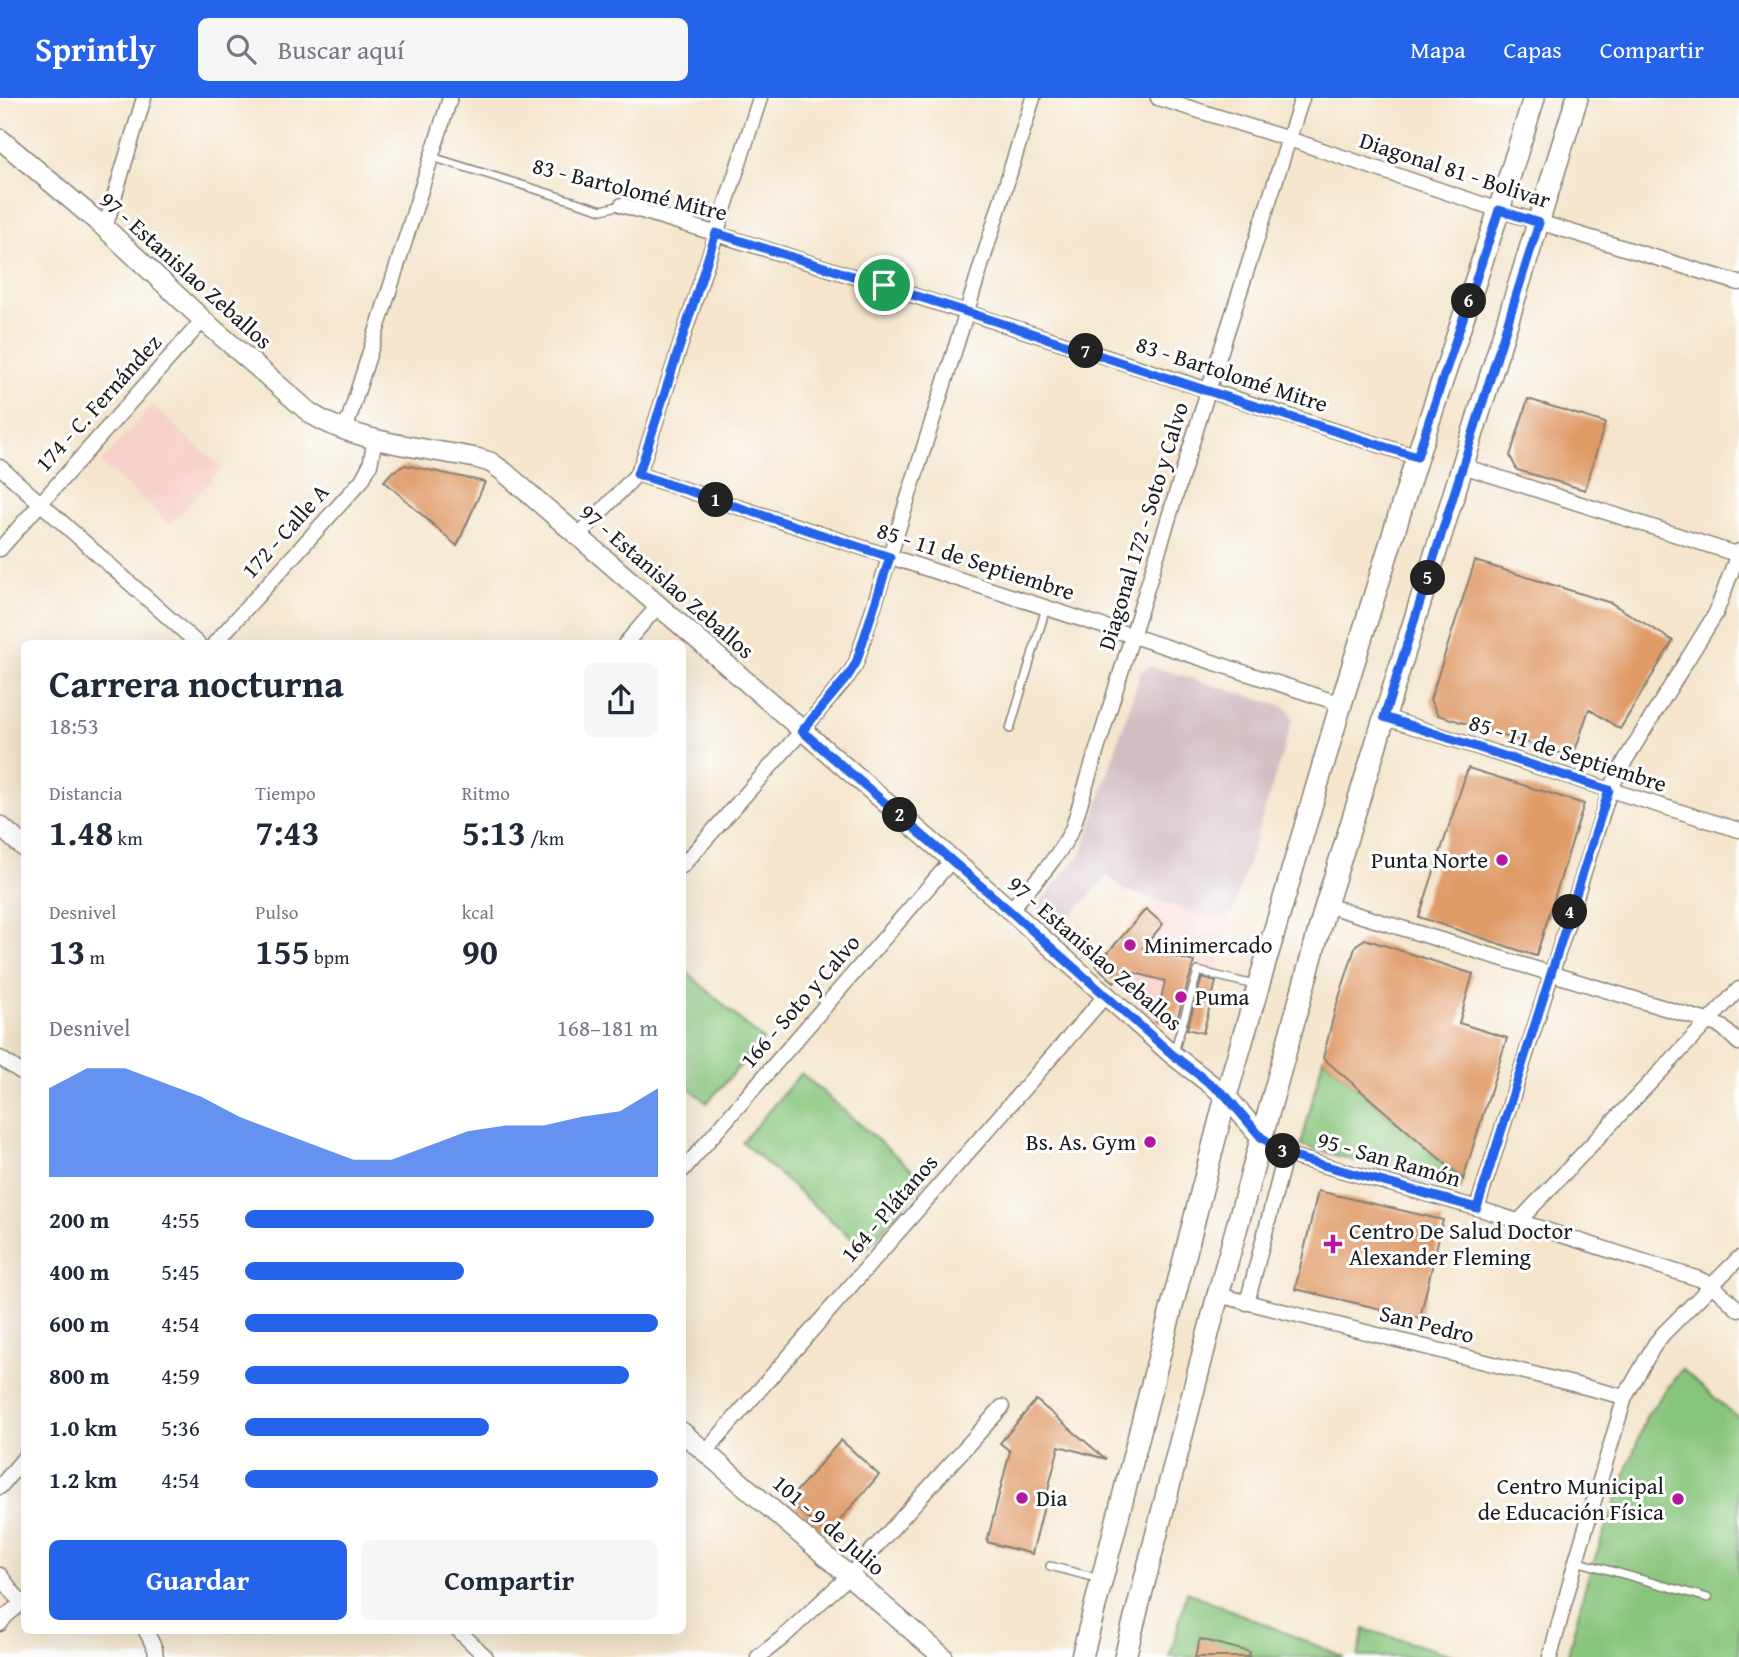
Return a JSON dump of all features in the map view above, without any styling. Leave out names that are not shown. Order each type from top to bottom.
[{"type":"main road","points":[[1082,1657],[1226,1096],[1417,457],[1534,98]]},
{"type":"main road","points":[[1125,1657],[1218,1296],[1326,905],[1577,98]]},
{"type":"street","points":[[105,228],[144,98]]},
{"type":"street","points":[[345,431],[450,98]]},
{"type":"street","points":[[578,536],[637,474],[643,461],[760,98]]},
{"type":"street","points":[[686,862],[802,731],[856,663],[1033,98]]},
{"type":"street","name":"Diagonal 81 - Bolivar","points":[[1158,98],[1539,223],[1739,283]]},
{"type":"street","name":"Diagonal 172 - Soto y Calvo","points":[[1010,911],[1054,860],[1073,827],[1302,98]]},
{"type":"street","name":"97 - Estanislao Zeballos","points":[[0,139],[105,228],[203,320],[323,422],[375,439],[490,462],[503,471],[1173,1055],[1226,1096],[1261,1137]]},
{"type":"street","name":"83 - Bartolomé Mitre","points":[[622,205],[967,312],[1417,457]]},
{"type":"street","name":"174 - C. Fernández","points":[[0,549],[203,320]]},
{"type":"street","name":"172 - Calle A","points":[[218,640],[362,480],[370,465],[375,439]]},
{"type":"street","points":[[1463,466],[1739,553],[1716,612],[1609,790],[1477,1208]]},
{"type":"street","points":[[0,467],[194,640]]},
{"type":"street","name":"85 - 11 de Septiembre","points":[[637,474],[1341,704]]},
{"type":"street","points":[[629,640],[659,606]]},
{"type":"street","name":"85 - 11 de Septiembre","points":[[1384,717],[1739,830]]},
{"type":"street","points":[[0,826],[21,844]]},
{"type":"street","name":"166 - Soto y Calvo","points":[[686,1166],[952,860]]},
{"type":"street","points":[[1326,905],[1707,1021],[1722,1027],[1739,1043]]},
{"type":"street","points":[[1519,1221],[1739,989]]},
{"type":"street","name":"164 - Plátanos","points":[[705,1452],[1106,995]]},
{"type":"street","points":[[0,1058],[21,1072]]},
{"type":"street","name":"95 - San Ramón","points":[[1261,1137],[1294,1157],[1477,1208],[1699,1279],[1712,1286],[1739,1311]]},
{"type":"street","points":[[1247,1303],[1286,1153]]},
{"type":"street","points":[[1550,1657],[1625,1397],[1654,1344],[1739,1258]]},
{"type":"street","name":"San Pedro","points":[[1218,1296],[1625,1397]]},
{"type":"street","points":[[758,1657],[850,1575],[1002,1407]]},
{"type":"street","name":"101 - 9 de Julio","points":[[686,1435],[920,1632],[943,1657]]},
{"type":"street","points":[[0,1487],[21,1462]]},
{"type":"street","points":[[0,1575],[21,1600]]},
{"type":"street","points":[[0,1624],[21,1604]]},
{"type":"street","points":[[148,1634],[156,1657]]},
{"type":"street","points":[[462,1634],[486,1657]]},
{"type":"lane","name":"83 - Bartolomé Mitre","points":[[431,156],[603,210],[622,205]]},
{"type":"lane","points":[[1010,729],[1046,607]]},
{"type":"lane","points":[[1173,1055],[1198,971],[1258,986]]},
{"type":"lane","points":[[1576,1561],[1708,1598]]},
{"type":"lane","points":[[1050,1566],[1102,1580]]},
{"type":"shaded area","points":[[152,405],[222,468],[170,524],[101,463]]},
{"type":"shaded area","points":[[1150,666],[1288,708],[1293,719],[1232,914],[1220,920],[1124,890],[1107,876],[1057,932],[1039,916],[1038,905],[1082,853],[1141,671]]},
{"type":"shaded area","points":[[1154,899],[1220,920],[1232,914],[1203,1033],[1156,1021],[1096,966]]},
{"type":"green space","points":[[686,972],[763,1040],[707,1103],[686,1085]]},
{"type":"green space","points":[[1323,1058],[1463,1179],[1459,1191],[1301,1145]]},
{"type":"green space","points":[[801,1073],[925,1181],[865,1250],[742,1142]]},
{"type":"green space","name":"Centro Municipal de Educación Física","points":[[1682,1369],[1739,1419],[1739,1657],[1567,1657],[1587,1580],[1647,1415]]},
{"type":"green space","points":[[1187,1592],[1344,1657],[1170,1657]]},
{"type":"green space","points":[[1364,1629],[1459,1657],[1358,1657]]},
{"type":"building","points":[[1528,399],[1605,423],[1585,490],[1517,470],[1510,456]]},
{"type":"building","points":[[405,465],[485,482],[457,546],[384,481],[392,472]]},
{"type":"building","points":[[1475,561],[1611,603],[1673,641],[1620,729],[1589,709],[1573,757],[1438,715],[1430,700]]},
{"type":"building","name":"Punta Norte","points":[[1468,768],[1584,804],[1536,956],[1419,917]]},
{"type":"building","points":[[1146,909],[1163,924],[1143,948],[1194,962],[1175,1026],[1156,1021],[1165,981],[1124,970],[1114,982],[1096,966]]},
{"type":"building","points":[[1365,939],[1473,974],[1459,1023],[1507,1038],[1463,1179],[1323,1058],[1356,945]]},
{"type":"building","points":[[1202,978],[1216,982],[1203,1033],[1187,1029]]},
{"type":"building","points":[[1318,1191],[1443,1220],[1420,1318],[1295,1289]]},
{"type":"building","name":"Dia","points":[[1036,1400],[1106,1459],[1059,1446],[1032,1554],[987,1542],[1010,1451],[1000,1443]]},
{"type":"building","points":[[841,1440],[879,1475],[827,1535],[788,1501]]},
{"type":"building","points":[[1200,1639],[1250,1652],[1249,1657],[1195,1657]]},
{"type":"place","name":"Punta Norte","points":[[1502,860]]},
{"type":"place","name":"Minimercado","points":[[1130,945]]},
{"type":"place","name":"Puma","points":[[1181,997]]},
{"type":"place","name":"Bs. As. Gym","points":[[1150,1142]]},
{"type":"place","name":"Centro De Salud Doctor Alexander Fleming","points":[[1333,1244]]},
{"type":"place","name":"Dia","points":[[1022,1498]]},
{"type":"place","name":"Centro Municipal de Educación Física","points":[[1678,1499]]},
{"type":"route","points":[[1499,210],[1539,223],[1384,717],[1609,790],[1477,1208],[1294,1157],[1261,1137],[1226,1096],[1173,1055],[802,731],[856,663],[890,557],[637,474],[716,233],[884,285],[1417,457],[1499,210]]}]
